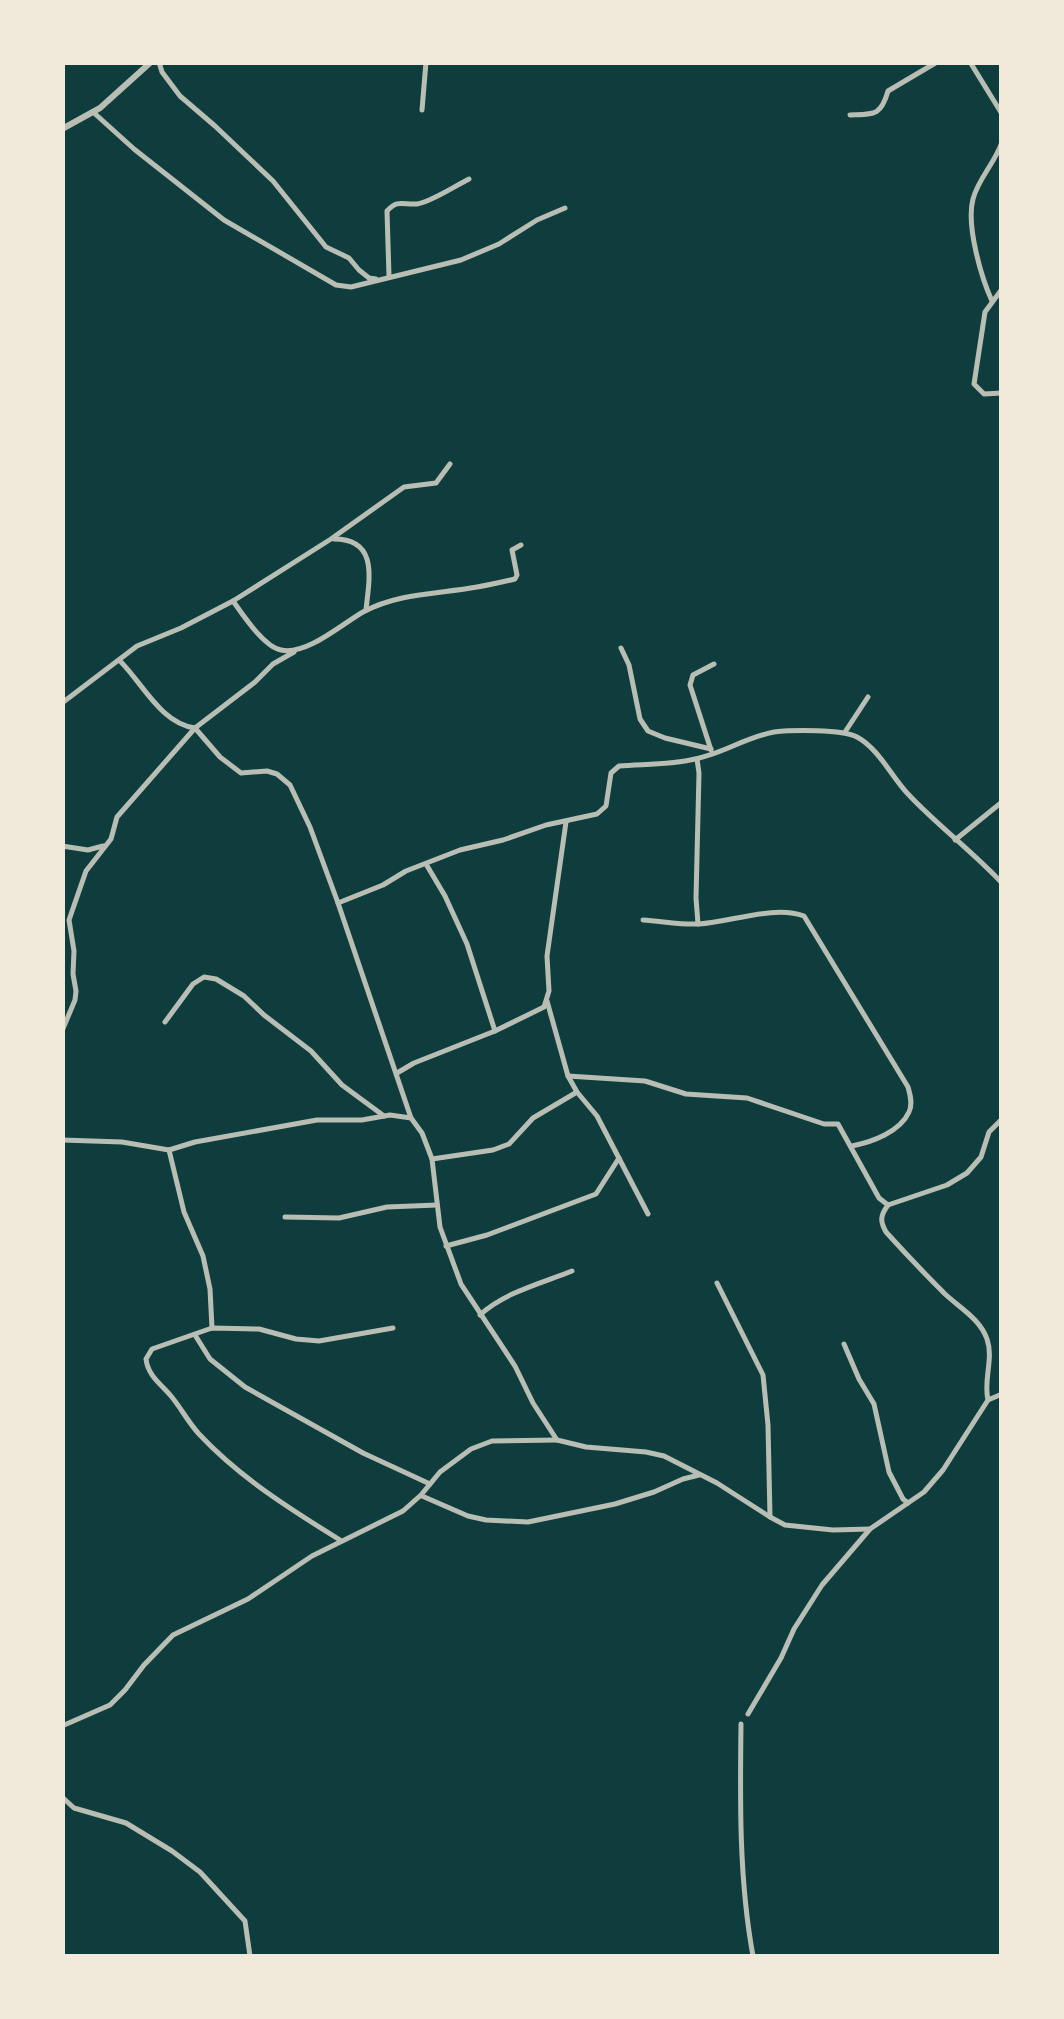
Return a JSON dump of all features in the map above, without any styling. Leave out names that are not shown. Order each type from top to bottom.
[{"type":"street","points":[[62,129],[93,112],[151,62]]},
{"type":"street","points":[[159,62],[180,96],[273,182],[326,247],[350,258],[369,278],[378,279]]},
{"type":"street","points":[[422,110],[426,62]]},
{"type":"street","points":[[850,115],[879,112],[888,91],[937,62]]},
{"type":"street","points":[[970,62],[1002,114]]},
{"type":"street","points":[[93,112],[224,220],[336,285],[351,287],[470,256],[565,208]]},
{"type":"street","points":[[992,301],[978,263],[972,212],[973,198],[1002,142]]},
{"type":"street","points":[[389,276],[387,211],[400,202],[418,204],[469,179]]},
{"type":"street","points":[[1002,289],[985,312],[974,384],[984,394],[1002,393]]},
{"type":"street","points":[[62,703],[146,641],[233,601],[404,487],[436,483],[450,464]]},
{"type":"street","points":[[331,539],[343,539],[363,550],[368,560],[366,611]]},
{"type":"street","points":[[62,1031],[76,991],[69,920],[86,871],[107,844],[117,817],[195,728],[273,664],[366,611],[423,594],[515,579],[512,550],[520,545]]},
{"type":"street","points":[[233,601],[268,645],[294,652]]},
{"type":"street","points":[[620,648],[629,665],[644,727],[665,738],[711,751]]},
{"type":"street","points":[[119,660],[172,719],[195,728],[220,758],[241,772],[268,771],[290,785],[338,902],[410,1118],[422,1134],[432,1159],[445,1246],[465,1293],[515,1366],[532,1403],[557,1440]]},
{"type":"street","points":[[711,751],[690,684],[693,674],[714,664]]},
{"type":"street","points":[[845,732],[868,697]]},
{"type":"street","points":[[338,902],[460,850],[604,810],[612,770],[619,766],[696,759],[776,732],[845,732],[861,739],[905,791],[1002,883]]},
{"type":"street","points":[[696,759],[698,924]]},
{"type":"street","points":[[955,840],[1002,802]]},
{"type":"street","points":[[397,1073],[544,1008],[566,822]]},
{"type":"street","points":[[62,846],[88,850],[107,844]]},
{"type":"street","points":[[425,863],[467,944],[495,1031]]},
{"type":"street","points":[[642,920],[698,924],[795,913],[808,920],[908,1086],[909,1113],[899,1124],[870,1142],[852,1146]]},
{"type":"street","points":[[164,1022],[193,984],[204,977],[216,980],[244,996],[310,1051],[342,1085],[384,1116]]},
{"type":"street","points":[[547,1001],[568,1076],[597,1116],[648,1214]]},
{"type":"street","points":[[568,1076],[646,1080],[686,1094],[747,1098],[824,1124],[838,1124],[879,1198],[888,1205]]},
{"type":"street","points":[[432,1159],[509,1144],[533,1118],[577,1092]]},
{"type":"street","points":[[62,1140],[122,1142],[169,1150],[317,1120],[402,1115],[410,1118]]},
{"type":"street","points":[[988,1400],[986,1335],[880,1222],[888,1205],[947,1185],[967,1173],[981,1157],[990,1132],[1002,1119]]},
{"type":"street","points":[[169,1150],[184,1212],[203,1256],[212,1328]]},
{"type":"street","points":[[445,1246],[487,1235],[596,1194],[619,1158]]},
{"type":"street","points":[[285,1217],[340,1218],[388,1206],[437,1205]]},
{"type":"street","points":[[480,1315],[511,1296],[572,1271]]},
{"type":"street","points":[[717,1283],[763,1375],[770,1517]]},
{"type":"street","points":[[340,1540],[283,1505],[224,1458],[196,1431],[150,1374],[146,1359],[152,1348],[212,1328],[259,1330],[320,1341],[393,1328]]},
{"type":"street","points":[[194,1334],[217,1367],[245,1388],[363,1453],[430,1484]]},
{"type":"street","points":[[844,1344],[874,1404],[889,1472],[902,1499],[908,1503]]},
{"type":"street","points":[[748,1714],[822,1586],[870,1529],[924,1492],[944,1470],[988,1400],[1002,1394]]},
{"type":"street","points":[[62,1726],[110,1705],[174,1635],[248,1598],[340,1540],[388,1520],[421,1495],[450,1465],[483,1443],[557,1440],[664,1456],[702,1474],[770,1517],[796,1527],[870,1529]]},
{"type":"street","points":[[421,1495],[468,1516],[528,1522],[620,1502],[702,1474]]},
{"type":"street","points":[[742,1724],[742,1851],[753,1956]]},
{"type":"street","points":[[62,1797],[74,1808],[126,1823],[200,1872],[245,1921],[250,1956]]}]
